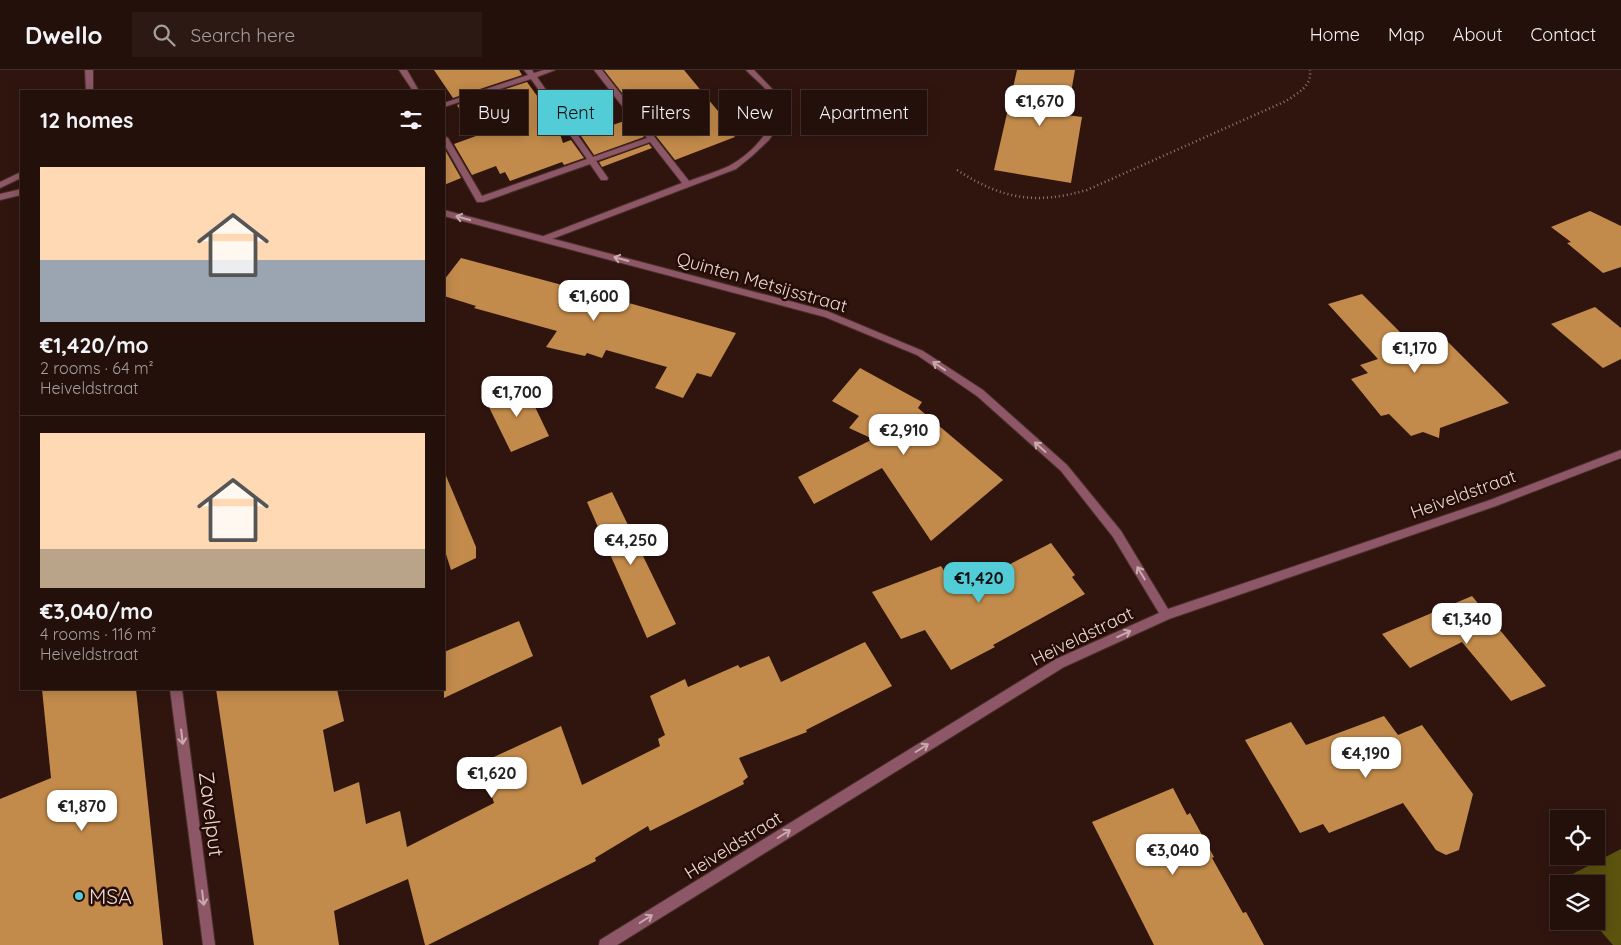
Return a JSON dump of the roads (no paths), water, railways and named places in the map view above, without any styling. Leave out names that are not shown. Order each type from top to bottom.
[{"type":"street","points":[[89,70],[90,90]]},
{"type":"street","points":[[403,70],[415,90]]},
{"type":"street","points":[[445,105],[530,73],[551,70]]},
{"type":"street","points":[[598,70],[688,184]]},
{"type":"street","points":[[544,239],[733,167],[753,152],[771,133],[778,114],[776,98],[750,70]]},
{"type":"street","points":[[530,73],[604,178]]},
{"type":"street","points":[[445,140],[480,200],[652,139]]},
{"type":"street","points":[[0,184],[20,175]]},
{"type":"street","points":[[0,198],[20,192]]},
{"type":"street","name":"Quinten Metsijsstraat","points":[[445,213],[827,314],[920,353],[980,393],[1064,468],[1117,534],[1166,615]]},
{"type":"street","name":"Heiveldstraat","points":[[605,945],[1060,663],[1166,615],[1492,504],[1621,454]]},
{"type":"street","name":"Zavelput","points":[[176,690],[209,945]]},
{"type":"place","name":"MSA","points":[[79,896]]}]
